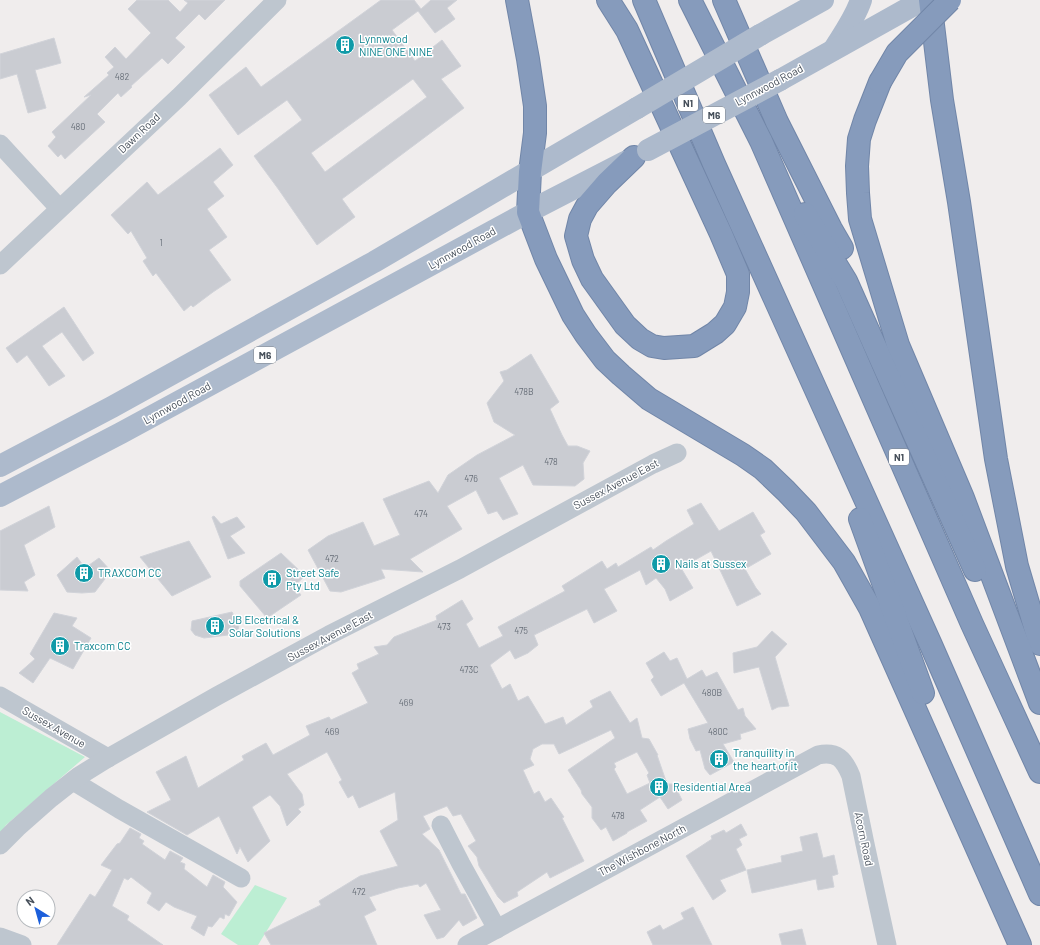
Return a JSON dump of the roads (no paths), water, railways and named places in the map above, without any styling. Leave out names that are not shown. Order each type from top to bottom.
[{"type":"highway","points":[[517,0],[535,106],[535,133],[530,172],[528,212],[546,258],[573,315],[605,360],[649,399],[719,441],[763,470],[806,512],[844,562],[870,608],[1020,945]]},
{"type":"highway","points":[[608,0],[627,30],[738,274],[738,292],[735,307],[725,324],[716,333],[694,346],[664,348],[652,346],[640,339],[625,325],[592,279],[583,260],[576,236],[580,219],[587,206],[607,183],[641,154]]},
{"type":"highway","name":"N1","points":[[644,0],[714,164],[928,637],[1040,894]]},
{"type":"highway","name":"N1","points":[[690,0],[761,141],[969,617],[1040,772]]},
{"type":"highway","points":[[724,0],[777,122],[828,222],[898,345]]},
{"type":"highway","points":[[930,0],[942,100],[959,202],[996,459],[1017,566],[1040,644]]},
{"type":"highway","points":[[950,0],[897,53],[880,82],[865,120],[860,139],[857,166],[860,219],[898,345],[963,498],[1040,703]]},
{"type":"highway","points":[[761,141],[846,281],[1040,714]]},
{"type":"highway","points":[[804,362],[984,864]]},
{"type":"main road","name":"M6","points":[[0,466],[112,407],[354,273],[530,172],[760,35],[823,0]]},
{"type":"main road","points":[[834,50],[858,10],[861,0]]},
{"type":"main road","name":"Lynnwood Road","points":[[0,496],[121,433],[528,212],[780,80],[923,0]]},
{"type":"street","name":"Dawn Road","points":[[0,265],[179,97],[277,0]]},
{"type":"street","points":[[0,144],[59,208]]},
{"type":"street","name":"Sussex Avenue East","points":[[0,845],[16,828],[51,798],[73,781],[108,758],[329,635],[467,565],[653,464],[677,453]]},
{"type":"street","name":"Sussex Avenue","points":[[0,696],[108,758]]},
{"type":"street","name":"Acorn Road","points":[[818,755],[828,754],[838,757],[847,766],[851,776],[887,945]]},
{"type":"street","name":"The Wishbone North","points":[[467,945],[818,755]]},
{"type":"street","points":[[73,781],[119,809],[241,878]]},
{"type":"street","points":[[441,825],[497,929]]},
{"type":"street","points":[[0,937],[22,945]]},
{"type":"place","name":"Lynnwood NINE ONE NINE","points":[[345,45]]},
{"type":"place","name":"Nails at Sussex","points":[[661,564]]},
{"type":"place","name":"TRAXCOM CC","points":[[84,573]]},
{"type":"place","name":"Street Safe Pty Ltd","points":[[272,579]]},
{"type":"place","name":"JB Elcetrical & Solar Solutions","points":[[215,626]]},
{"type":"place","name":"Traxcom CC","points":[[60,646]]},
{"type":"place","name":"Tranquility in the heart of it","points":[[719,759]]},
{"type":"place","name":"Residential Area","points":[[659,787]]}]
